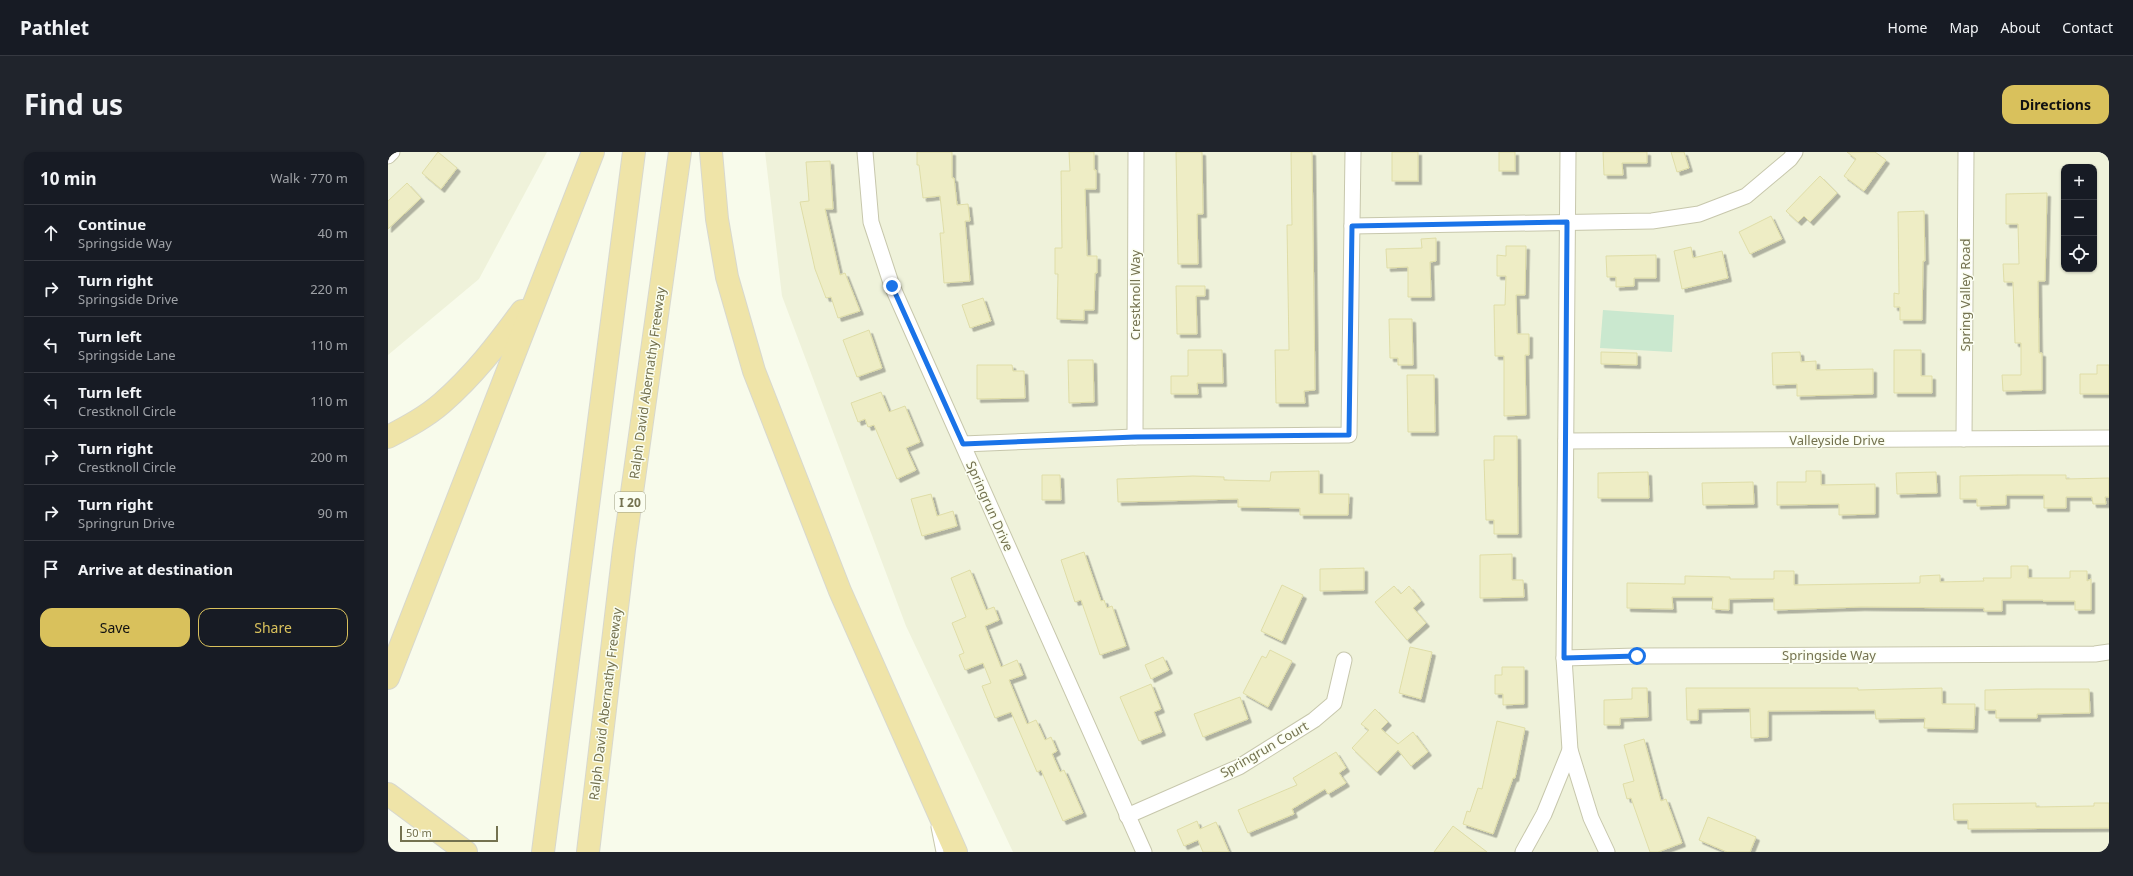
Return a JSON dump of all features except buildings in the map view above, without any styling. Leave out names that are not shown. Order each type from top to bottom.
[{"type":"highway","points":[[388,678],[593,152]]},
{"type":"highway","points":[[543,852],[634,152]]},
{"type":"highway","name":"Ralph David Abernathy Freeway","points":[[588,852],[624,549],[680,152]]},
{"type":"highway","points":[[711,152],[717,219],[727,277],[754,371],[840,591],[956,852]]},
{"type":"highway","points":[[388,438],[419,420],[442,403],[495,349],[525,308],[550,263]]},
{"type":"highway","points":[[388,794],[466,852]]},
{"type":"street","points":[[388,156],[392,152]]},
{"type":"street","name":"Springrun Drive","points":[[865,152],[871,222],[892,286],[1144,852]]},
{"type":"street","name":"Crestknoll Way","points":[[1135,437],[1136,152]]},
{"type":"street","points":[[963,444],[1135,437],[1349,435],[1353,152]]},
{"type":"street","points":[[1568,152],[1564,658],[1570,750],[1590,818],[1607,852]]},
{"type":"street","points":[[1352,226],[1652,221],[1699,214],[1746,196],[1795,152]]},
{"type":"street","name":"Spring Valley Road","points":[[1964,439],[1966,152]]},
{"type":"street","name":"Valleyside Drive","points":[[1566,441],[2109,438]]},
{"type":"street","name":"Springside Way","points":[[1564,658],[1637,656],[2102,653]]},
{"type":"street","name":"Springrun Court","points":[[1127,816],[1239,766],[1314,720],[1334,703],[1344,660]]},
{"type":"street","points":[[1523,852],[1544,814],[1570,750]]},
{"type":"lane","points":[[924,780],[940,852]]},
{"type":"shaded area","points":[[388,152],[547,152],[479,279],[388,355]]},
{"type":"shaded area","points":[[765,152],[2109,152],[2109,852],[1013,852],[906,626],[782,296]]},
{"type":"shaded area","points":[[1603,310],[1674,315],[1672,352],[1600,348]]},
{"type":"route","points":[[892,286],[963,444],[1135,437],[1349,435],[1352,226],[1567,222],[1564,658],[1637,656]]}]
